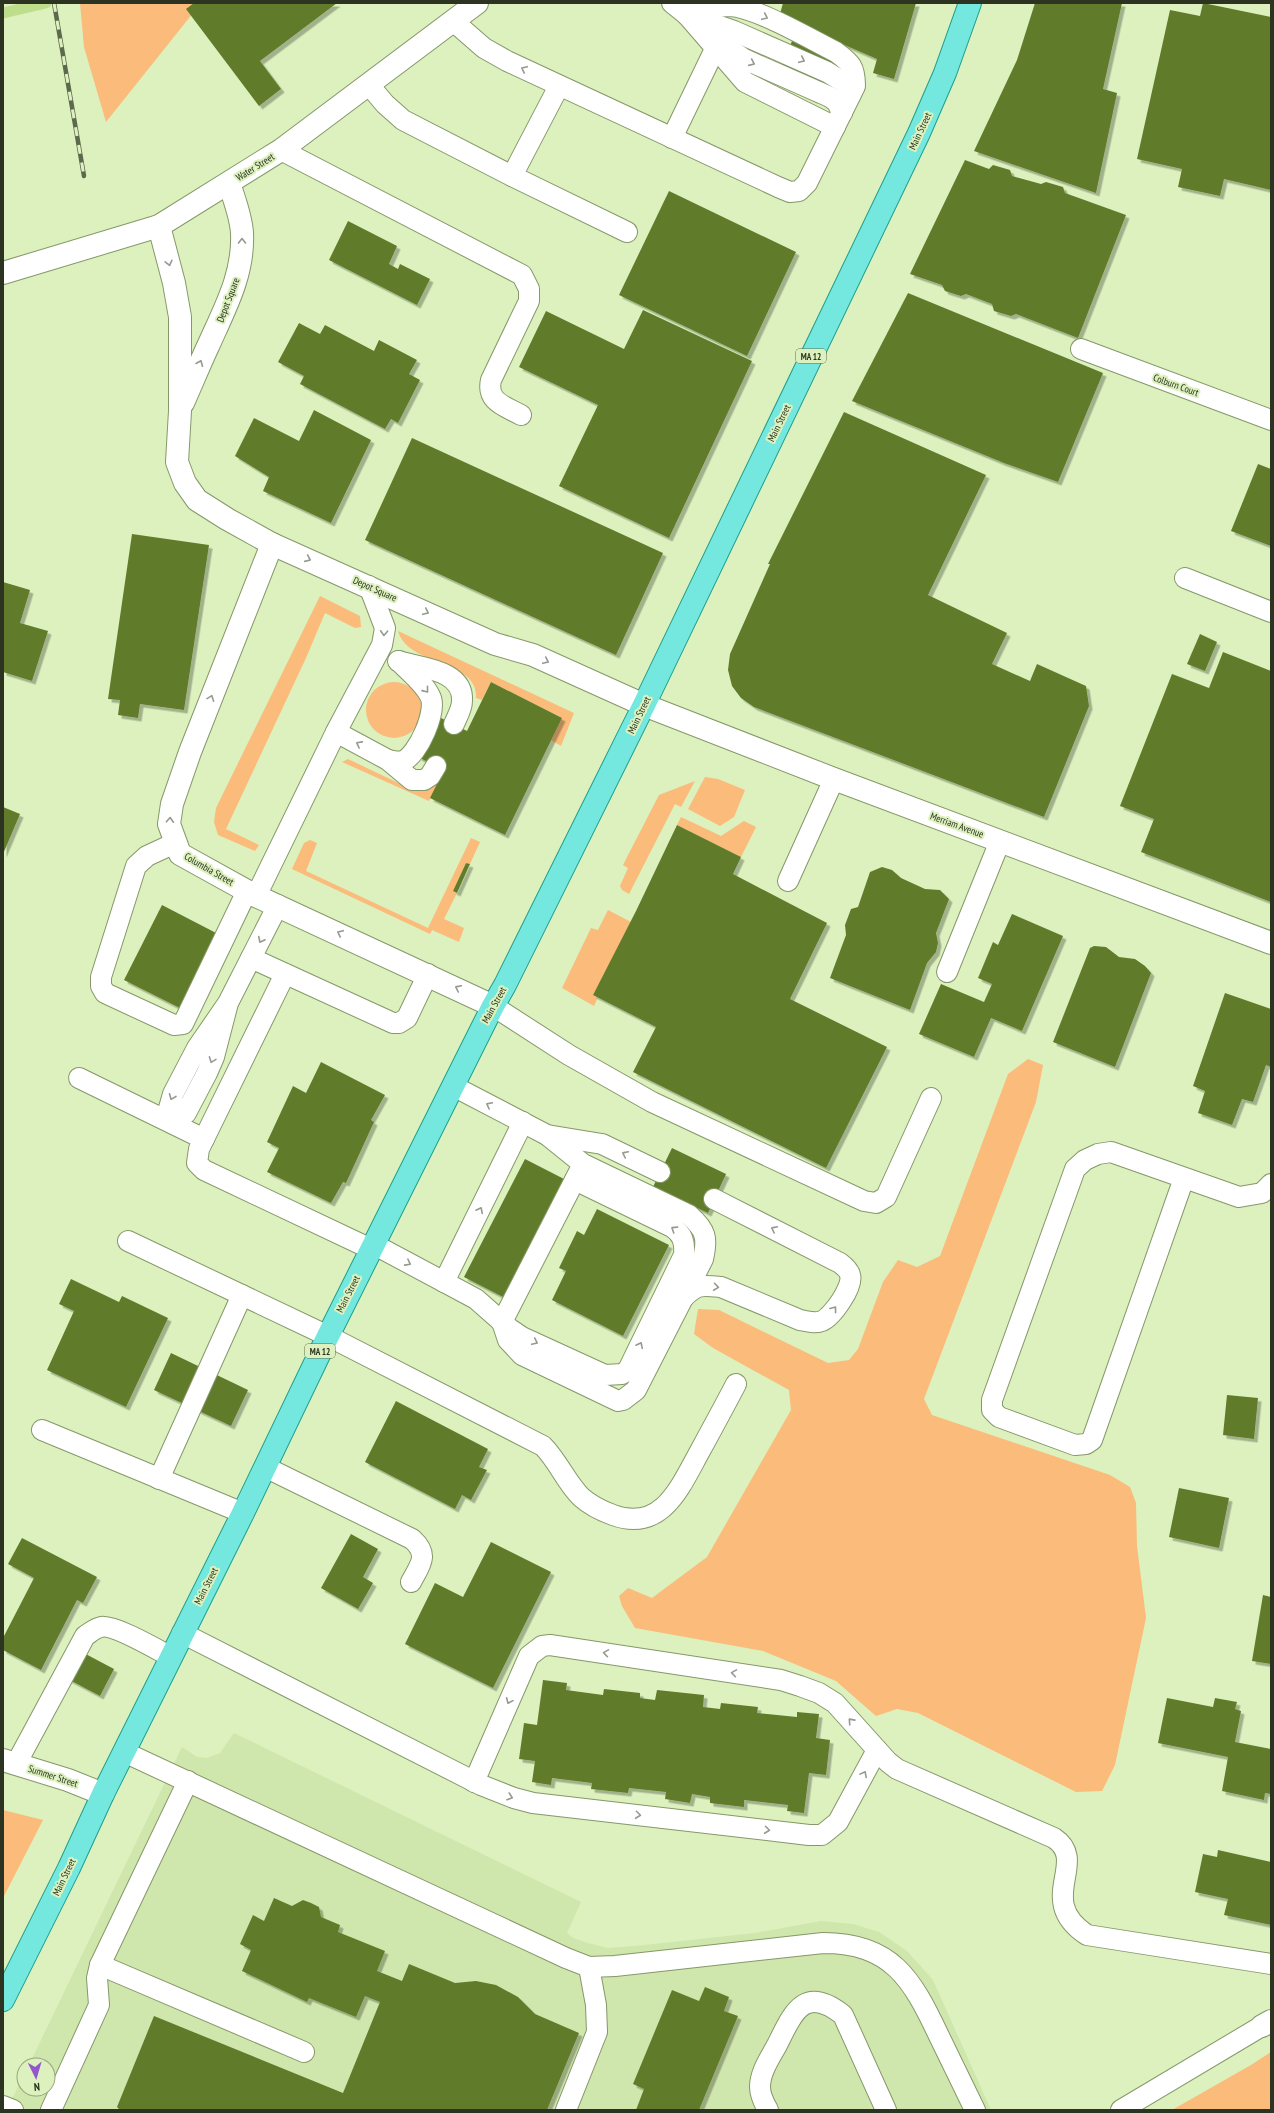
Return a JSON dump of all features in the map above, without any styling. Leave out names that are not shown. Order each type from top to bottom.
[{"type":"main road","name":"Main Street","points":[[3,2000],[69,1868],[103,1794],[171,1656],[243,1513],[372,1247],[505,985],[644,705],[920,133],[945,74],[970,3]]},
{"type":"street","name":"Water Street","points":[[3,273],[159,226],[282,150],[477,3]]},
{"type":"street","name":"Depot Square","points":[[180,411],[219,323],[238,272],[242,252],[242,232],[239,214],[229,183]]},
{"type":"street","name":"Depot Square","points":[[159,226],[174,283],[180,317],[180,411],[177,462],[185,483],[197,500],[227,519],[272,544],[369,586],[495,644],[533,655],[644,705]]},
{"type":"street","name":"Columbia Street","points":[[272,544],[190,752],[172,804],[169,824],[180,854],[252,893],[428,974],[493,1006]]},
{"type":"street","name":"Merriam Avenue","points":[[644,705],[834,779],[1271,943]]},
{"type":"street","name":"Summer Street","points":[[10,1762],[68,1780],[103,1794]]},
{"type":"lane","points":[[453,21],[484,48],[507,61],[790,192],[799,191],[807,183],[842,112],[845,83],[827,72],[734,31],[691,9],[672,3]]},
{"type":"lane","points":[[691,9],[715,49],[744,82],[842,112]]},
{"type":"lane","points":[[672,138],[715,49]]},
{"type":"lane","points":[[369,85],[385,104],[404,120],[512,176],[627,232]]},
{"type":"lane","points":[[512,176],[559,86]]},
{"type":"lane","points":[[282,150],[522,275],[528,289],[529,301],[491,380],[489,389],[492,398],[521,415]]},
{"type":"lane","name":"Colburn Court","points":[[1081,349],[1271,420]]},
{"type":"lane","points":[[1185,578],[1271,612]]},
{"type":"lane","points":[[175,843],[147,856],[136,866],[101,977],[101,986],[105,993],[174,1025],[183,1024],[385,636],[385,628],[369,586]]},
{"type":"lane","points":[[377,652],[399,661],[438,671],[457,683],[462,692],[462,701],[454,724]]},
{"type":"lane","points":[[388,760],[403,761],[409,757],[430,720],[432,712],[431,696],[399,661]]},
{"type":"lane","points":[[336,732],[388,760],[412,780],[424,780],[430,776],[436,766]]},
{"type":"lane","points":[[788,881],[834,779]]},
{"type":"lane","points":[[947,972],[1000,841]]},
{"type":"lane","points":[[172,1123],[186,1113],[207,1073],[214,1057],[228,1004],[278,905]]},
{"type":"lane","points":[[251,958],[393,1023],[399,1023],[407,1018],[428,974]]},
{"type":"lane","points":[[285,974],[204,1139],[196,1158],[197,1164],[204,1170],[372,1247],[444,1282],[476,1300],[502,1322],[522,1336],[605,1375],[622,1374],[628,1370],[684,1256],[683,1240],[679,1232],[672,1227],[572,1179],[547,1135]]},
{"type":"lane","points":[[493,1006],[569,1054],[646,1098],[864,1201],[876,1203],[886,1197],[931,1098]]},
{"type":"lane","points":[[80,1078],[204,1139]]},
{"type":"lane","points":[[453,1086],[547,1135],[602,1144],[660,1172]]},
{"type":"lane","points":[[444,1282],[460,1265],[497,1195],[514,1160],[524,1122]]},
{"type":"lane","points":[[1184,1178],[1092,1440],[1086,1444],[1076,1445],[999,1417],[992,1410],[992,1400],[1075,1169],[1086,1160],[1098,1154],[1112,1152],[1239,1197],[1262,1193],[1271,1184]]},
{"type":"lane","points":[[572,1179],[690,1215],[700,1224],[705,1235],[703,1259],[636,1390],[623,1400],[618,1401],[522,1355],[508,1340],[502,1322],[511,1292],[572,1179]]},
{"type":"lane","points":[[682,1299],[694,1287],[721,1287],[800,1320],[812,1323],[822,1321],[833,1312],[851,1281],[848,1270],[840,1263],[714,1199]]},
{"type":"lane","points":[[128,1241],[328,1336],[543,1446],[551,1453],[581,1497],[610,1514],[632,1521],[657,1513],[677,1492],[736,1384]]},
{"type":"lane","points":[[159,1479],[242,1295]]},
{"type":"lane","points":[[42,1430],[243,1513]]},
{"type":"lane","points":[[265,1467],[412,1540],[421,1547],[423,1555],[411,1582]]},
{"type":"lane","points":[[10,1762],[85,1636],[94,1629],[100,1627],[111,1627],[171,1656]]},
{"type":"lane","points":[[182,1634],[474,1782],[496,1792],[533,1803],[804,1835],[822,1835],[838,1822],[877,1750]]},
{"type":"lane","points":[[474,1782],[529,1656],[535,1650],[550,1645],[781,1680],[819,1693],[835,1703],[877,1750],[897,1769],[1054,1838],[1062,1843],[1068,1854],[1062,1903],[1071,1920],[1087,1935],[1271,1964]]},
{"type":"lane","points":[[124,1752],[566,1958],[589,1967],[616,1966],[823,1943],[843,1943],[866,1948],[885,1959],[905,1975],[921,1998],[975,2110]]},
{"type":"lane","points":[[51,2110],[99,2005],[98,1978],[100,1965],[188,1781]]},
{"type":"lane","points":[[100,1965],[304,2052]]},
{"type":"lane","points":[[566,2110],[596,2032],[596,2005],[589,1967]]},
{"type":"lane","points":[[768,2110],[762,2098],[760,2088],[764,2070],[794,2012],[802,2005],[811,2002],[823,2003],[833,2007],[843,2015],[886,2110]]},
{"type":"lane","points":[[1120,2110],[1267,2023]]},
{"type":"lane","points":[[3,2106],[13,2110]]},
{"type":"shaded area","points":[[80,3],[201,3],[106,122],[84,47]]},
{"type":"shaded area","points":[[320,596],[360,616],[361,627],[355,628],[325,613],[306,658],[226,829],[259,845],[255,851],[218,835],[214,822],[216,808]]},
{"type":"shaded area","points":[[398,631],[574,713],[561,746],[551,740],[562,718],[491,682],[482,700],[476,698],[474,685],[466,676],[455,669],[415,651],[404,643]]},
{"type":"shaded area","points":[[394,682],[405,684],[414,690],[420,699],[422,710],[420,721],[414,730],[405,736],[394,738],[383,736],[374,730],[368,721],[366,710],[368,699],[374,690],[383,684]]},
{"type":"shaded area","points":[[348,759],[415,791],[427,790],[438,783],[429,801],[342,762]]},
{"type":"shaded area","points":[[705,777],[718,779],[745,790],[734,817],[720,826],[688,809]]},
{"type":"shaded area","points":[[695,781],[681,807],[675,804],[629,894],[622,890],[620,886],[628,868],[623,865],[659,795]]},
{"type":"shaded area","points":[[681,817],[721,836],[744,821],[756,827],[741,857],[677,825]]},
{"type":"shaded area","points":[[471,838],[480,842],[470,864],[466,863],[453,891],[457,893],[444,919],[464,928],[459,942],[432,930],[430,934],[292,869],[304,843],[310,840],[317,843],[306,871],[428,928]]},
{"type":"shaded area","points":[[608,910],[631,922],[593,995],[598,997],[594,1006],[562,988],[591,928],[598,930]]},
{"type":"shaded area","points":[[1028,1059],[1043,1065],[1036,1102],[924,1399],[932,1415],[1110,1475],[1130,1487],[1136,1503],[1137,1546],[1146,1618],[1115,1765],[1102,1791],[1076,1792],[918,1713],[897,1709],[876,1716],[836,1681],[763,1651],[635,1628],[622,1606],[619,1596],[628,1588],[652,1598],[707,1557],[791,1410],[789,1390],[713,1348],[694,1334],[698,1309],[719,1310],[828,1363],[849,1360],[858,1349],[883,1282],[898,1260],[917,1267],[940,1256],[1008,1074]]},
{"type":"shaded area","points":[[234,1733],[581,1902],[567,1933],[573,1938],[588,1943],[608,1948],[635,1946],[755,1933],[821,1921],[853,1924],[879,1932],[907,1951],[933,1980],[991,2110],[7,2110],[16,2091],[16,2097],[56,2097],[56,2057],[33,2057],[182,1747],[197,1757],[207,1758],[220,1753]]},
{"type":"shaded area","points":[[3,1810],[43,1820],[3,1898]]},
{"type":"shaded area","points":[[1271,2052],[1271,2110],[1172,2110],[1251,2065]]},
{"type":"building","points":[[194,3],[337,3],[260,61],[281,89],[259,106],[186,9]]},
{"type":"building","points":[[783,3],[916,3],[894,79],[873,73],[877,59],[840,43],[814,100],[774,80],[800,24],[780,14]]},
{"type":"building","points":[[1035,3],[1122,3],[1103,89],[1117,93],[1096,193],[974,151],[1017,60]]},
{"type":"building","points":[[1203,3],[1271,17],[1271,190],[1224,179],[1220,196],[1178,187],[1182,169],[1137,159],[1170,10],[1200,16]]},
{"type":"building","points":[[965,160],[989,169],[993,165],[1010,170],[1012,176],[1041,184],[1046,182],[1063,187],[1065,193],[1126,215],[1078,338],[1016,314],[1011,316],[994,311],[992,304],[966,294],[961,296],[945,291],[942,285],[910,274]]},
{"type":"building","points":[[669,191],[796,252],[747,356],[619,295]]},
{"type":"building","points":[[348,221],[397,246],[389,264],[398,269],[400,264],[430,279],[417,305],[329,260]]},
{"type":"building","points":[[908,293],[1103,373],[1058,482],[1004,463],[852,401]]},
{"type":"building","points":[[643,310],[752,361],[669,538],[559,486],[598,405],[519,367],[546,311],[624,349]]},
{"type":"building","points":[[299,323],[320,334],[325,325],[374,351],[379,340],[417,360],[409,374],[420,380],[398,423],[391,419],[385,429],[300,384],[304,376],[278,362]]},
{"type":"building","points":[[314,410],[371,440],[331,523],[263,491],[269,477],[235,456],[254,418],[299,441]]},
{"type":"building","points":[[844,412],[986,475],[928,595],[1007,633],[992,664],[1030,681],[1037,664],[1086,686],[1089,706],[1044,817],[754,707],[741,698],[732,686],[728,670],[730,654],[770,564],[768,564]]},
{"type":"building","points":[[412,438],[663,553],[616,655],[365,540]]},
{"type":"building","points":[[1258,464],[1271,469],[1271,546],[1231,531]]},
{"type":"building","points":[[132,534],[209,545],[184,710],[140,704],[138,718],[118,715],[120,700],[108,699]]},
{"type":"building","points":[[3,582],[30,590],[20,623],[48,631],[32,681],[3,672]]},
{"type":"building","points":[[1200,634],[1217,642],[1205,671],[1187,664]]},
{"type":"building","points":[[1223,652],[1271,671],[1271,902],[1141,852],[1154,819],[1120,806],[1172,674],[1209,688]]},
{"type":"building","points":[[491,682],[562,718],[505,835],[430,798],[444,770],[418,757],[437,716],[467,731]]},
{"type":"building","points":[[3,807],[20,814],[3,854]]},
{"type":"building","points":[[677,825],[741,857],[733,874],[827,923],[790,999],[887,1047],[826,1168],[633,1072],[656,1027],[593,995],[636,911]]},
{"type":"building","points":[[466,863],[470,864],[457,893],[453,891]]},
{"type":"building","points":[[882,867],[892,870],[901,878],[925,889],[940,890],[949,899],[936,933],[938,943],[936,952],[927,963],[910,1010],[830,978],[846,935],[845,925],[851,909],[858,907],[870,872]]},
{"type":"building","points":[[162,905],[218,934],[180,1008],[124,980]]},
{"type":"building","points":[[1012,914],[1063,936],[1022,1031],[991,1018],[974,1057],[919,1034],[941,984],[984,1002],[992,984],[978,978],[993,942],[998,945]]},
{"type":"building","points":[[1094,946],[1106,947],[1119,957],[1135,959],[1145,966],[1151,973],[1115,1067],[1053,1042],[1090,948]]},
{"type":"building","points":[[1225,993],[1271,1009],[1271,1067],[1266,1065],[1253,1102],[1242,1099],[1232,1125],[1198,1113],[1205,1091],[1193,1086]]},
{"type":"building","points":[[321,1062],[385,1095],[371,1120],[374,1122],[346,1183],[343,1182],[331,1203],[267,1172],[279,1148],[267,1142],[293,1086],[306,1093]]},
{"type":"building","points":[[672,1148],[726,1174],[708,1213],[653,1187]]},
{"type":"building","points":[[525,1159],[564,1179],[503,1297],[464,1277]]},
{"type":"building","points":[[597,1209],[669,1245],[623,1336],[552,1300],[566,1271],[559,1268],[577,1231],[584,1235]]},
{"type":"building","points":[[71,1279],[119,1302],[122,1296],[168,1318],[126,1407],[47,1370],[74,1311],[59,1304]]},
{"type":"building","points":[[171,1353],[248,1390],[231,1426],[154,1390]]},
{"type":"building","points":[[1227,1395],[1258,1398],[1254,1439],[1223,1435]]},
{"type":"building","points":[[396,1401],[488,1449],[479,1467],[487,1470],[471,1500],[462,1495],[455,1509],[365,1462]]},
{"type":"building","points":[[1179,1488],[1229,1498],[1219,1548],[1169,1537]]},
{"type":"building","points":[[351,1534],[378,1549],[363,1577],[373,1583],[358,1609],[321,1588]]},
{"type":"building","points":[[22,1538],[97,1577],[83,1603],[77,1600],[41,1670],[3,1650],[3,1638],[34,1578],[8,1564]]},
{"type":"building","points":[[491,1542],[551,1572],[493,1688],[405,1644],[435,1583],[463,1597]]},
{"type":"building","points":[[1263,1595],[1271,1597],[1271,1664],[1252,1661]]},
{"type":"building","points":[[80,1651],[114,1669],[100,1696],[66,1678]]},
{"type":"building","points":[[543,1680],[567,1683],[566,1690],[603,1695],[604,1689],[640,1693],[640,1698],[655,1700],[657,1690],[704,1695],[703,1707],[720,1709],[721,1703],[758,1707],[757,1713],[797,1717],[797,1712],[819,1714],[816,1738],[830,1740],[826,1775],[809,1773],[804,1813],[787,1811],[788,1805],[744,1800],[744,1807],[710,1803],[710,1797],[692,1794],[690,1803],[665,1799],[666,1792],[629,1788],[628,1793],[591,1789],[592,1783],[552,1778],[551,1785],[532,1782],[535,1761],[519,1759],[524,1723],[537,1725]]},
{"type":"building","points":[[1167,1698],[1213,1707],[1215,1698],[1237,1702],[1235,1709],[1241,1711],[1235,1742],[1271,1749],[1271,1794],[1265,1793],[1264,1800],[1222,1791],[1228,1757],[1158,1743]]},
{"type":"building","points":[[1218,1850],[1271,1862],[1271,1925],[1224,1915],[1228,1899],[1195,1892],[1203,1854],[1217,1857]]},
{"type":"building","points":[[274,1898],[292,1906],[303,1900],[311,1903],[319,1907],[321,1917],[340,1925],[338,1932],[385,1951],[377,1971],[402,1981],[409,1964],[455,1983],[476,1981],[496,1985],[518,1997],[535,2014],[579,2033],[547,2110],[120,2110],[117,2107],[154,2016],[343,2093],[380,2002],[365,1996],[356,2017],[309,1998],[307,2002],[242,1971],[251,1950],[240,1944],[253,1915],[264,1921]]},
{"type":"building","points":[[705,1987],[729,1997],[724,2011],[738,2016],[699,2110],[636,2110],[644,2089],[633,2084],[672,1990],[699,2001]]},
{"type":"waterway","points":[[3,13],[46,3]]},
{"type":"railway","points":[[54,3],[84,176]]}]
